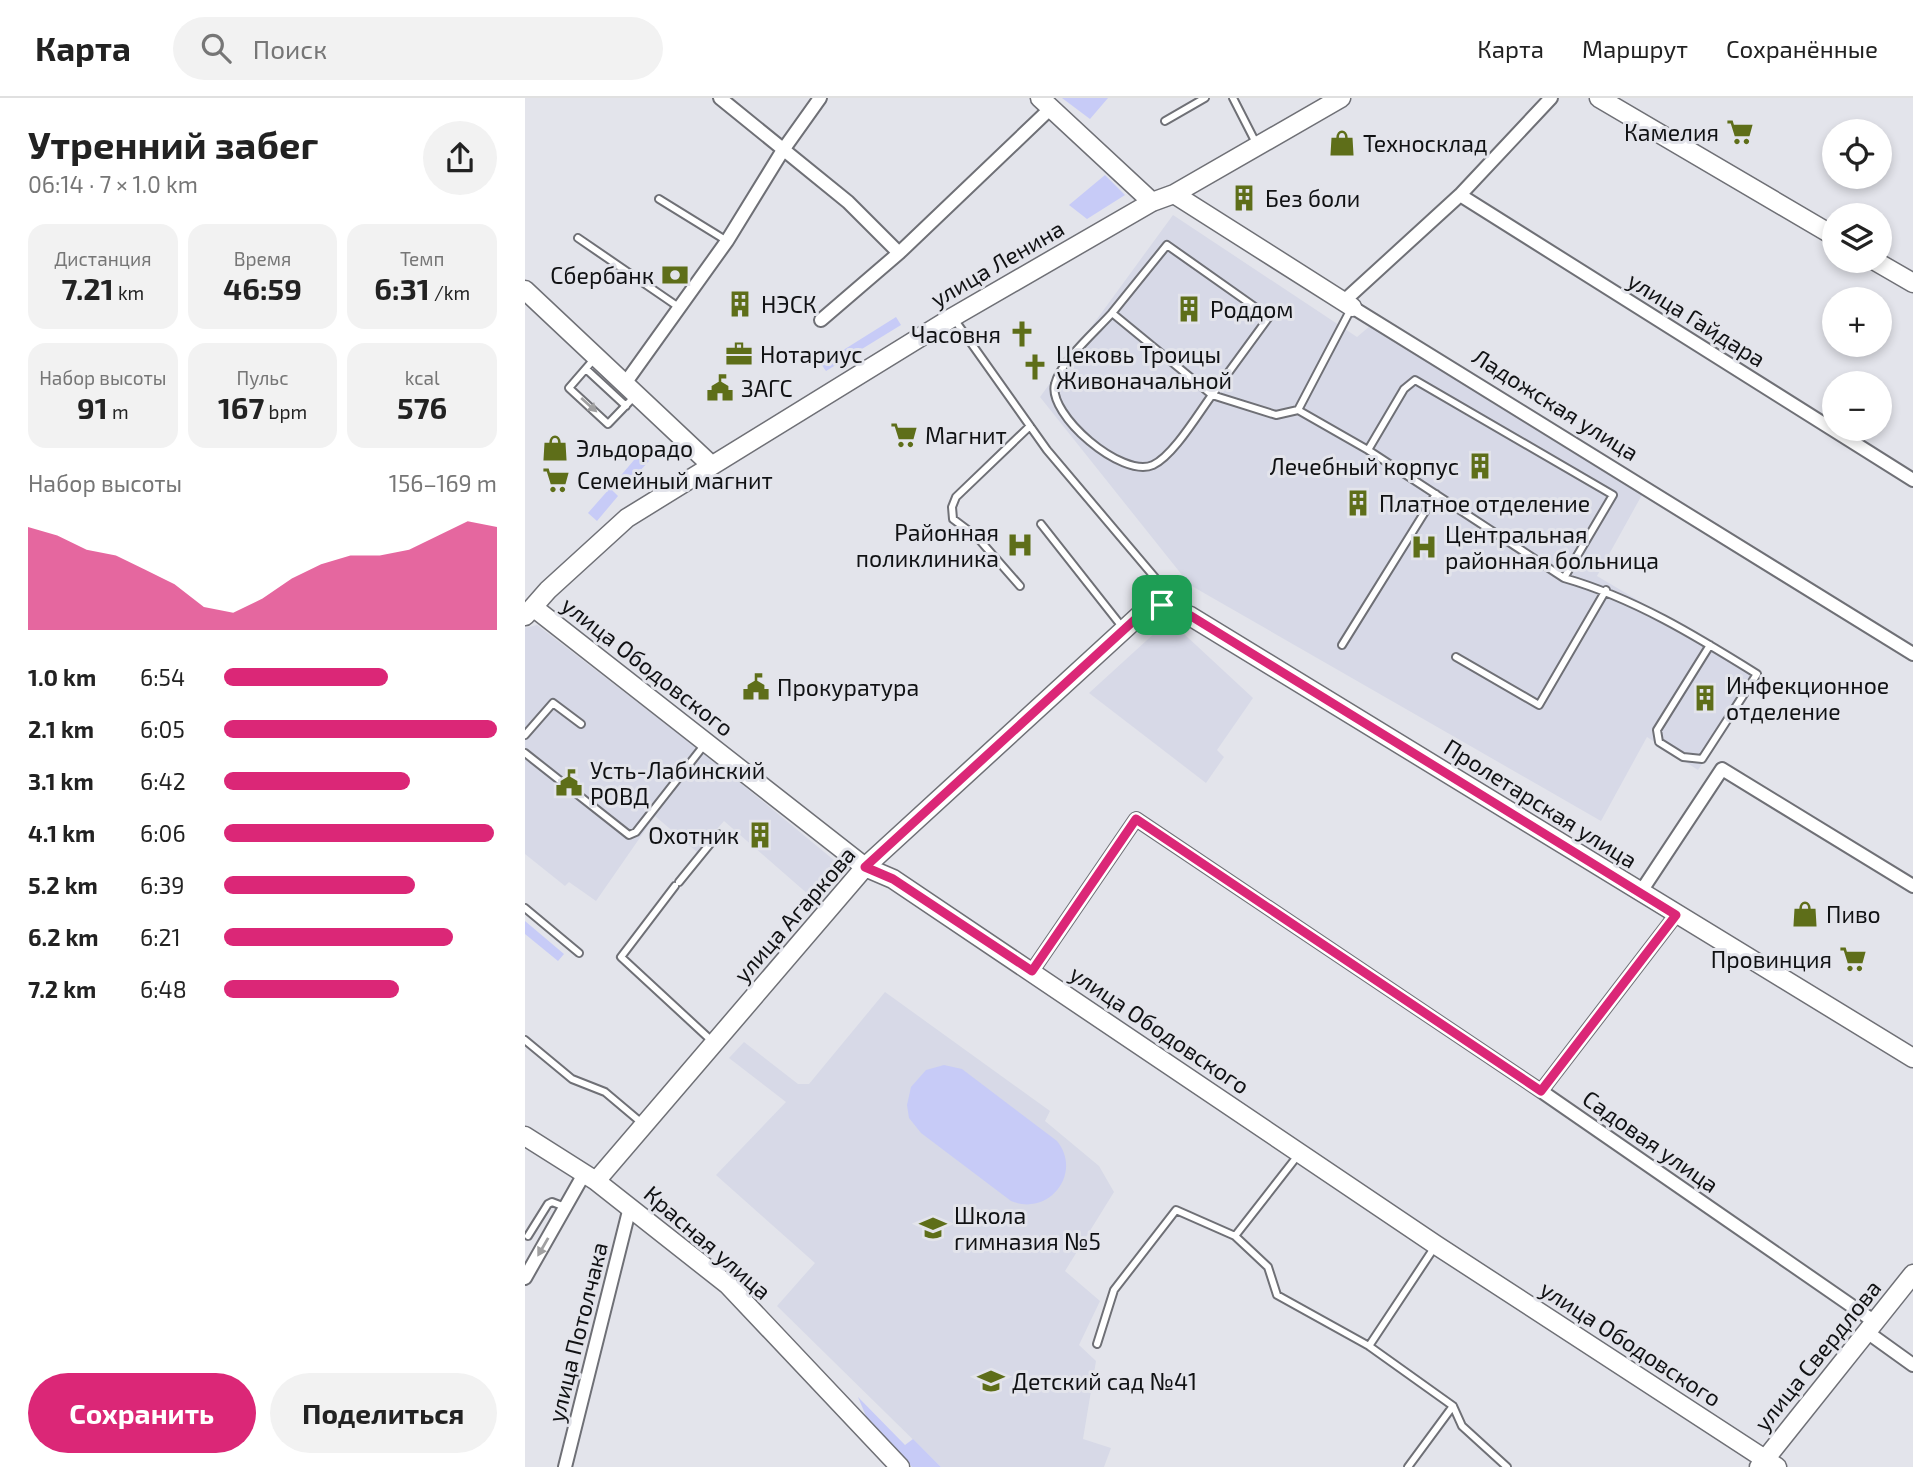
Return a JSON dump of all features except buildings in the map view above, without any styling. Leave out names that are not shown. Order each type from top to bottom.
[{"type":"street","points":[[720,98],[848,202],[899,253]]},
{"type":"street","points":[[629,394],[680,308],[820,98]]},
{"type":"street","name":"улица Ленина","points":[[529,611],[627,518],[711,464],[953,317],[1152,202],[1174,194],[1341,98]]},
{"type":"street","points":[[1348,304],[1460,195],[1551,98]]},
{"type":"street","points":[[1599,98],[1822,229]]},
{"type":"street","points":[[821,320],[899,253],[1046,103],[1152,202]]},
{"type":"street","name":"Ладожская улица","points":[[1174,194],[1913,654]]},
{"type":"street","name":"улица Гайдара","points":[[1460,195],[1913,480]]},
{"type":"street","points":[[1892,271],[1913,283]]},
{"type":"street","points":[[525,290],[591,363],[711,464]]},
{"type":"street","name":"улица Агаркова","points":[[525,1278],[565,1207],[590,1177],[644,1125],[865,867],[1141,614],[1162,605]]},
{"type":"street","name":"Пролетарская улица","points":[[1162,605],[1191,616],[1913,1058]]},
{"type":"street","name":"улица Ободовского","points":[[529,611],[706,743],[865,867],[893,879],[1436,1245],[1767,1464]]},
{"type":"street","points":[[1640,892],[1722,769],[1913,886]]},
{"type":"street","name":"Садовая улица","points":[[1032,971],[1136,819],[1541,1091],[1871,1327],[1913,1365]]},
{"type":"street","points":[[1541,1091],[1676,915]]},
{"type":"street","name":"Красная улица","points":[[525,1136],[590,1177],[728,1285],[900,1467]]},
{"type":"street","name":"улица Потолчака","points":[[565,1467],[630,1207]]},
{"type":"street","name":"улица Свердлова","points":[[1767,1464],[1913,1274]]},
{"type":"lane","points":[[1165,121],[1205,98]]},
{"type":"lane","points":[[1233,98],[1257,145]]},
{"type":"lane","points":[[659,199],[727,241]]},
{"type":"lane","points":[[578,238],[680,308]]},
{"type":"lane","points":[[1167,245],[1269,317],[1212,395],[1170,450],[1152,466],[1136,466],[1116,461],[1093,444],[1058,406],[1054,386],[1061,370],[1167,245]]},
{"type":"lane","points":[[1299,410],[1348,304]]},
{"type":"lane","points":[[1112,313],[1212,395],[1276,415],[1299,410],[1368,450],[1565,578],[1606,590],[1710,645],[1757,674],[1702,758],[1683,757],[1659,742],[1657,730],[1710,645]]},
{"type":"lane","points":[[953,317],[1030,426],[1157,580],[1162,605]]},
{"type":"lane","points":[[591,363],[569,388],[608,424],[629,394]]},
{"type":"lane","points":[[1368,450],[1404,389],[1415,380],[1613,495],[1565,578]]},
{"type":"lane","points":[[1020,586],[977,537],[954,519],[952,513],[956,497],[1030,426]]},
{"type":"lane","points":[[1342,645],[1436,494]]},
{"type":"lane","points":[[1041,524],[1124,630]]},
{"type":"lane","points":[[1456,657],[1539,705],[1606,590]]},
{"type":"lane","points":[[525,735],[553,703],[581,724]]},
{"type":"lane","points":[[525,753],[629,835],[636,832],[706,743]]},
{"type":"lane","points":[[715,1043],[624,963],[621,957],[623,951],[718,834]]},
{"type":"lane","points":[[525,908],[579,953]]},
{"type":"lane","points":[[525,1040],[572,1079],[605,1092],[644,1125]]},
{"type":"lane","points":[[1235,1236],[1300,1153]]},
{"type":"lane","points":[[528,1236],[548,1204],[552,1202],[565,1207]]},
{"type":"lane","points":[[1097,1343],[1114,1290],[1176,1209],[1235,1236],[1268,1267],[1277,1295],[1369,1346],[1453,1406],[1462,1426],[1507,1467]]},
{"type":"lane","points":[[1369,1346],[1436,1245]]},
{"type":"lane","points":[[1408,1467],[1453,1406]]},
{"type":"shaded area","points":[[1062,98],[1108,98],[1090,119]]},
{"type":"shaded area","points":[[1105,175],[1125,195],[1087,219],[1069,205]]},
{"type":"shaded area","points":[[1173,215],[1357,337],[1370,326],[1643,493],[1597,576],[1762,674],[1698,770],[1647,737],[1601,821],[1190,585],[1040,397]]},
{"type":"shaded area","points":[[896,317],[901,325],[826,371],[821,364]]},
{"type":"shaded area","points":[[640,453],[649,461],[625,487],[617,480]]},
{"type":"shaded area","points":[[610,488],[618,496],[597,521],[588,513]]},
{"type":"shaded area","points":[[1169,620],[1253,698],[1217,750],[1224,757],[1206,783],[1089,693]]},
{"type":"shaded area","points":[[537,625],[710,758],[835,861],[837,879],[817,902],[724,821],[697,852],[655,816],[596,901],[569,882],[565,886],[525,854],[525,628]]},
{"type":"shaded area","points":[[525,921],[564,954],[558,961],[525,934]]},
{"type":"shaded area","name":"Школа гимназия №5","points":[[885,992],[1050,1111],[1045,1121],[1099,1166],[1114,1192],[1065,1271],[1100,1301],[1079,1345],[1096,1361],[1083,1439],[1111,1448],[1104,1467],[941,1467],[777,1306],[815,1263],[716,1175],[786,1102],[729,1058],[744,1042],[798,1084],[809,1084]]},
{"type":"shaded area","points":[[944,1065],[962,1069],[1057,1141],[1064,1153],[1066,1166],[1058,1189],[1049,1197],[1038,1203],[1011,1201],[921,1133],[909,1118],[907,1105],[911,1087],[926,1070]]},
{"type":"shaded area","points":[[858,1397],[905,1445],[913,1439],[941,1467],[912,1467],[868,1421]]},
{"type":"place","name":"Камелия","points":[[1740,132]]},
{"type":"place","name":"Техносклад","points":[[1342,143]]},
{"type":"place","name":"Без боли","points":[[1244,198]]},
{"type":"place","name":"Сбербанк","points":[[675,275]]},
{"type":"place","name":"НЭСК","points":[[740,304]]},
{"type":"place","name":"Роддом","points":[[1189,309]]},
{"type":"place","name":"Часовня","points":[[1022,334]]},
{"type":"place","name":"Нотариус","points":[[739,354]]},
{"type":"place","name":"Цековь Троицы Живоначальной","points":[[1035,367]]},
{"type":"place","name":"ЗАГС","points":[[720,388]]},
{"type":"place","name":"Магнит","points":[[904,435]]},
{"type":"place","name":"Эльдорадо","points":[[555,448]]},
{"type":"place","name":"Лечебный корпус","points":[[1480,466]]},
{"type":"place","name":"Семейный магнит","points":[[556,480]]},
{"type":"place","name":"Платное отделение","points":[[1358,503]]},
{"type":"place","name":"Районная поликлиника","points":[[1020,545]]},
{"type":"place","name":"Центральная районная больница","points":[[1424,547]]},
{"type":"place","name":"Прокуратура","points":[[756,687]]},
{"type":"place","name":"Инфекционное отделение","points":[[1705,698]]},
{"type":"place","name":"Усть-Лабинский РОВД","points":[[569,783]]},
{"type":"place","name":"Охотник","points":[[760,835]]},
{"type":"place","name":"Пиво","points":[[1805,914]]},
{"type":"place","name":"Провинция","points":[[1853,959]]},
{"type":"place","name":"Школа гимназия №5","points":[[933,1228]]},
{"type":"place","name":"Детский сад №41","points":[[991,1381]]},
{"type":"route","points":[[1162,605],[1191,616],[1676,915],[1541,1091],[1136,819],[1032,971],[893,879],[865,867],[1141,614],[1162,605]]}]
